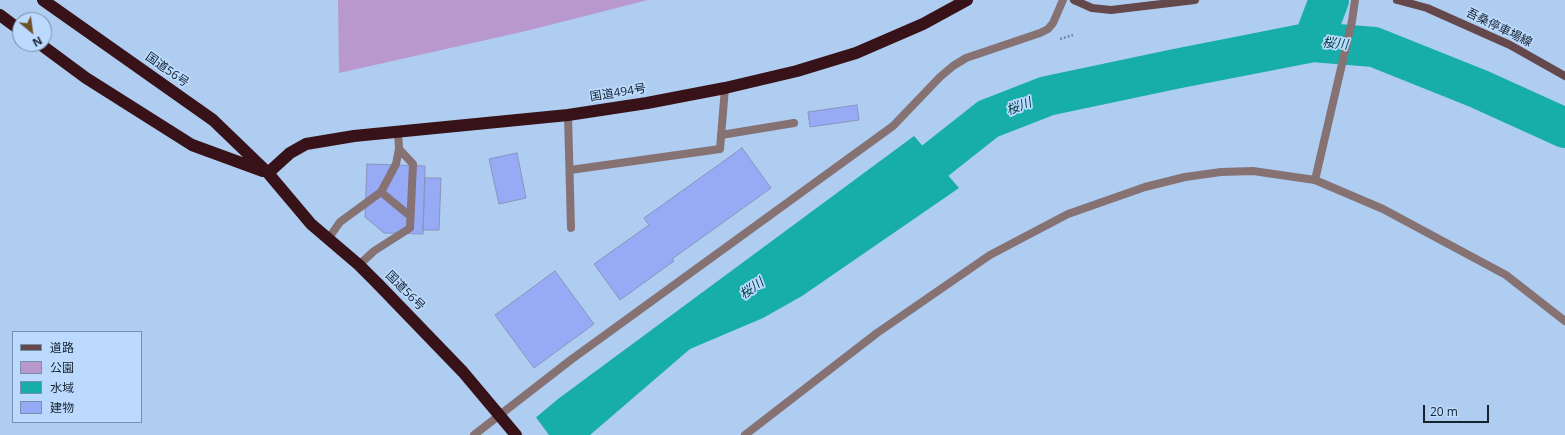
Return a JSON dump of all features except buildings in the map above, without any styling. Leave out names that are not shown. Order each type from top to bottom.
[{"type":"highway","name":"国道56号","points":[[42,0],[214,120],[268,173],[311,224],[378,284],[463,372],[516,435]]},
{"type":"highway","name":"国道494号","points":[[268,173],[290,153],[306,144],[354,136],[568,115],[647,103],[797,72],[856,53],[923,24],[967,0]]},
{"type":"highway","points":[[0,15],[12,24]]},
{"type":"highway","name":"国道56号","points":[[51,52],[86,78],[192,145],[268,173]]},
{"type":"main road","points":[[1074,0],[1092,8],[1112,10],[1164,2],[1196,0]]},
{"type":"main road","name":"吾桑停車場線","points":[[1397,0],[1434,11],[1510,46],[1565,76]]},
{"type":"street","points":[[474,435],[572,359],[893,126],[952,66],[966,58],[1040,34],[1048,30],[1053,23],[1063,0]]},
{"type":"street","points":[[1315,180],[1352,21],[1355,0]]},
{"type":"street","points":[[570,170],[720,149],[725,88]]},
{"type":"street","points":[[568,115],[570,228]]},
{"type":"street","points":[[721,135],[794,123]]},
{"type":"street","points":[[328,239],[340,222],[381,192],[396,164],[399,149],[398,132]]},
{"type":"street","points":[[358,265],[374,251],[410,228],[413,164],[399,149]]},
{"type":"street","points":[[745,435],[877,333],[990,255],[1068,214],[1145,187],[1185,177],[1221,172],[1253,172],[1315,180],[1383,209],[1506,275],[1565,321]]},
{"type":"street","points":[[381,192],[410,216]]},
{"type":"green space","points":[[338,0],[648,0],[526,31],[339,73]]},
{"type":"water","points":[[914,136],[959,188],[802,296],[763,318],[690,349],[590,435],[515,435],[558,399]]},
{"type":"pier","points":[[535,416],[549,435],[513,435],[513,433]]},
{"type":"waterway","points":[[1313,42],[1329,0]]},
{"type":"waterway","name":"桜川","points":[[890,193],[912,179],[988,119],[1047,96],[1313,42],[1374,47],[1479,89],[1565,128]]}]
